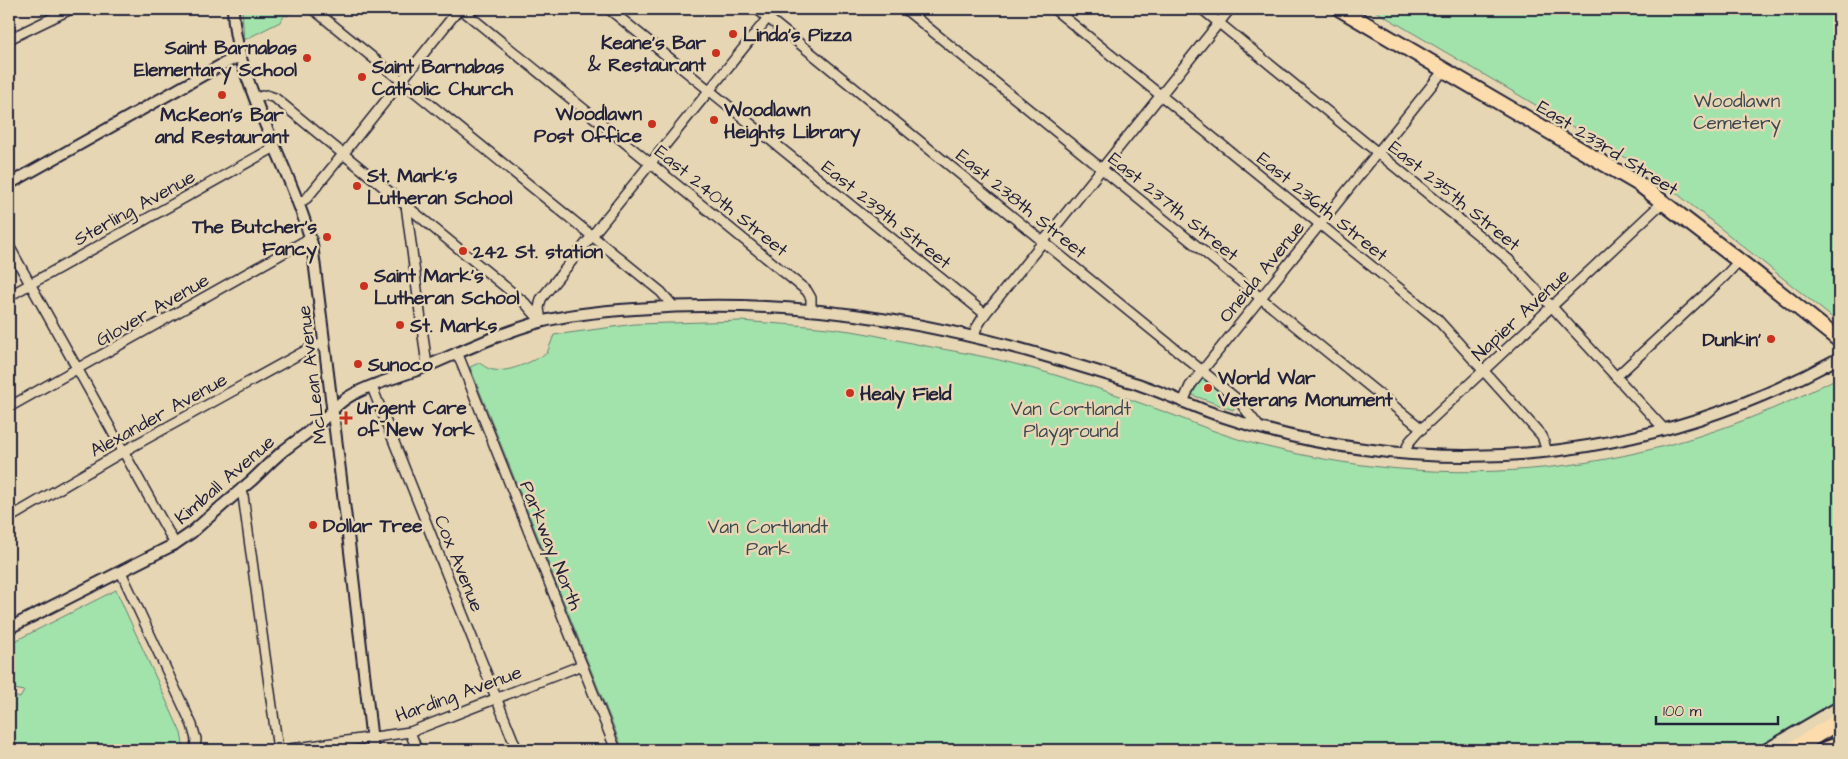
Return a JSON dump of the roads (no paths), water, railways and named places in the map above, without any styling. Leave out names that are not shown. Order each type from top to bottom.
[{"type":"highway","points":[[1792,750],[1839,721]]},
{"type":"highway","points":[[1825,750],[1839,745]]},
{"type":"main road","name":"East 233rd Street","points":[[1340,9],[1633,180],[1839,340]]},
{"type":"main road","points":[[1767,750],[1839,708]]},
{"type":"street","points":[[9,39],[71,9]]},
{"type":"street","name":"McLean Avenue","points":[[233,9],[240,56],[298,204],[310,238],[317,274],[373,750]]},
{"type":"street","points":[[312,9],[660,292],[674,306]]},
{"type":"street","points":[[298,204],[307,198],[460,9]]},
{"type":"street","name":"East 240th Street","points":[[460,9],[808,291],[811,298],[811,310]]},
{"type":"street","name":"East 239th Street","points":[[609,9],[985,314]]},
{"type":"street","name":"East 238th Street","points":[[757,9],[1242,403],[1260,428]]},
{"type":"street","points":[[541,322],[540,302],[775,9]]},
{"type":"street","name":"East 237th Street","points":[[905,9],[1422,429]]},
{"type":"street","name":"East 236th Street","points":[[1054,9],[1438,319],[1483,372],[1542,436],[1547,452]]},
{"type":"street","name":"East 235th Street","points":[[1202,9],[1503,254],[1523,273],[1664,430]]},
{"type":"street","points":[[974,337],[977,327],[985,314],[1230,9]]},
{"type":"street","points":[[9,184],[240,56]]},
{"type":"street","name":"Oneida Avenue","points":[[1182,402],[1187,390],[1444,70]]},
{"type":"street","points":[[255,98],[266,95],[275,98],[529,306],[541,322]]},
{"type":"street","name":"Sterling Avenue","points":[[9,296],[275,147]]},
{"type":"street","name":"Napier Avenue","points":[[1404,453],[1410,441],[1422,429],[1663,202]]},
{"type":"street","points":[[406,205],[427,366]]},
{"type":"street","name":"Glover Avenue","points":[[9,407],[310,238]]},
{"type":"street","points":[[9,246],[175,544]]},
{"type":"street","points":[[1616,377],[1739,261]]},
{"type":"street","name":"Kimball Avenue","points":[[9,628],[175,544],[282,452],[322,421],[343,401],[372,387],[477,344],[541,322],[561,318],[617,310],[674,306],[745,306],[811,310],[907,324],[974,337],[1038,354],[1128,380],[1219,416],[1323,443],[1404,453],[1466,456],[1547,452],[1664,430],[1757,398],[1839,358]]},
{"type":"street","name":"Alexander Avenue","points":[[9,518],[124,451],[314,346],[325,343]]},
{"type":"street","name":"Parkway North","points":[[457,352],[616,750]]},
{"type":"street","name":"Cox Avenue","points":[[372,387],[517,750]]},
{"type":"street","points":[[242,488],[278,750]]},
{"type":"street","points":[[121,572],[192,725],[196,738],[195,750]]},
{"type":"street","name":"Harding Avenue","points":[[283,750],[410,732],[582,665]]},
{"type":"street","points":[[410,732],[417,750]]},
{"type":"place","name":"Linda's Pizza","points":[[733,34]]},
{"type":"place","name":"Keane's Bar & Restaurant","points":[[716,53]]},
{"type":"place","name":"Saint Barnabas Elementary School","points":[[307,58]]},
{"type":"place","name":"Saint Barnabas Catholic Church","points":[[362,77]]},
{"type":"place","name":"McKeon's Bar and Restaurant","points":[[222,95]]},
{"type":"place","name":"Woodlawn Heights Library","points":[[714,120]]},
{"type":"place","name":"Woodlawn Post Office","points":[[652,124]]},
{"type":"place","name":"St. Mark's Lutheran School","points":[[357,186]]},
{"type":"place","name":"The Butcher's Fancy","points":[[327,237]]},
{"type":"place","name":"242 St. station","points":[[463,251]]},
{"type":"place","name":"Saint Mark's Lutheran School","points":[[364,286]]},
{"type":"place","name":"St. Marks","points":[[400,325]]},
{"type":"place","name":"Dunkin'","points":[[1771,339]]},
{"type":"place","name":"Sunoco","points":[[358,364]]},
{"type":"place","name":"World War Veterans Monument","points":[[1208,388]]},
{"type":"place","name":"Healy Field","points":[[850,393]]},
{"type":"place","name":"Urgent Care of New York","points":[[346,418]]},
{"type":"place","name":"Dollar Tree","points":[[313,525]]},
{"type":"park label","name":"Woodlawn Cemetery","points":[[1737,111]]},
{"type":"park label","name":"Van Cortlandt Playground","points":[[1071,419]]},
{"type":"park label","name":"Van Cortlandt Park","points":[[768,537]]}]
